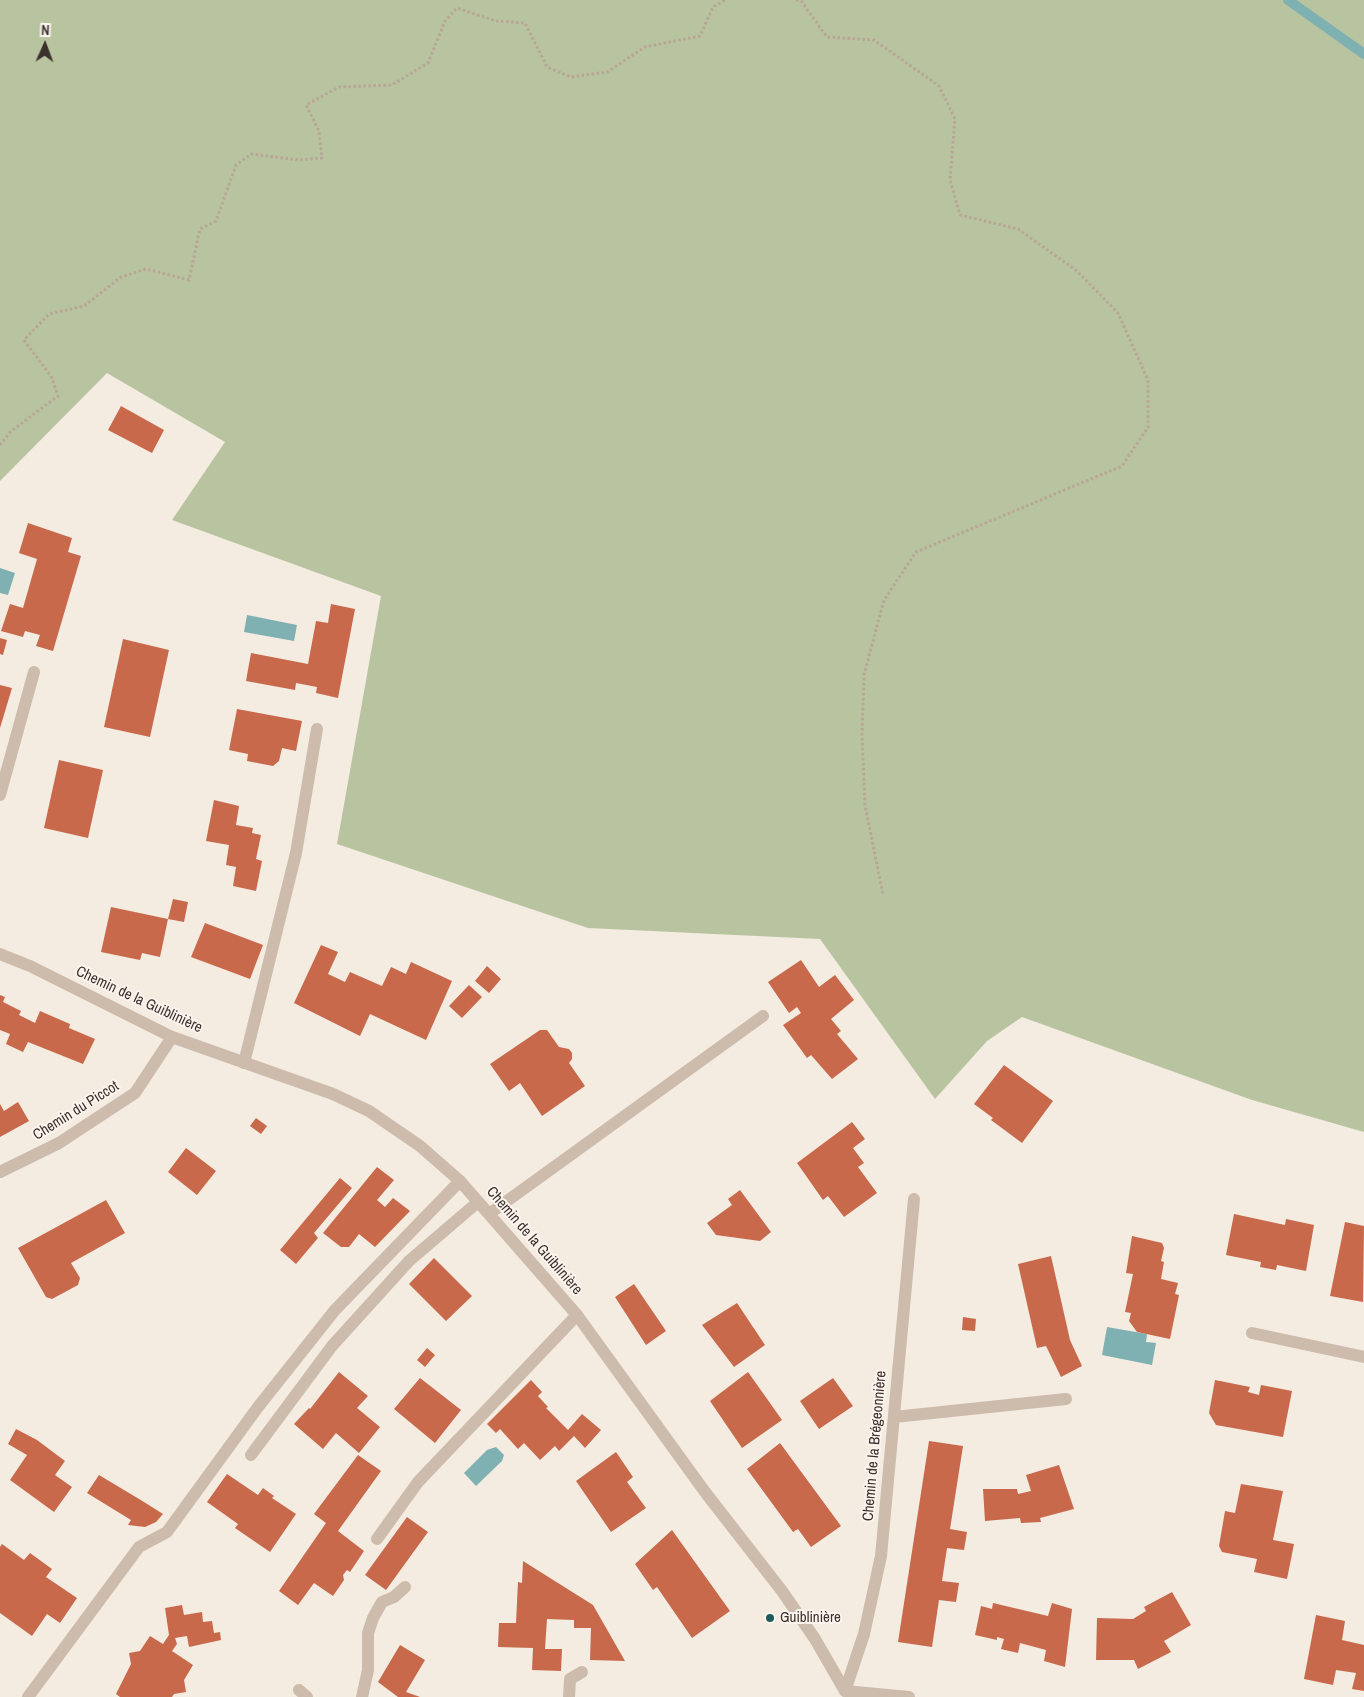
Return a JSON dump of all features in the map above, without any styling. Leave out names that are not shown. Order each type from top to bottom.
[{"type":"street","points":[[0,795],[34,672]]},
{"type":"street","points":[[244,1062],[296,853],[317,729]]},
{"type":"street","name":"Chemin de la Guiblinière","points":[[0,954],[30,966],[172,1037],[333,1094],[369,1111],[420,1146],[460,1181],[577,1316],[705,1492],[782,1591],[816,1639],[844,1694]]},
{"type":"street","points":[[489,1214],[763,1016]]},
{"type":"street","name":"Chemin du Piccot","points":[[0,1172],[59,1143],[135,1093],[172,1037]]},
{"type":"street","points":[[28,1697],[139,1547],[167,1532],[258,1407],[336,1310],[460,1181]]},
{"type":"street","name":"Chemin de la Brégeonnière","points":[[844,1694],[864,1634],[881,1556],[914,1199]]},
{"type":"street","points":[[251,1455],[332,1346],[409,1261],[478,1202]]},
{"type":"street","points":[[377,1539],[418,1482],[577,1316]]},
{"type":"street","points":[[1252,1333],[1364,1357]]},
{"type":"street","points":[[894,1417],[1066,1399]]},
{"type":"street","points":[[362,1697],[368,1670],[368,1633],[373,1618],[382,1602],[394,1597],[405,1587]]},
{"type":"street","points":[[569,1697],[570,1679],[582,1672]]},
{"type":"street","points":[[844,1694],[909,1697]]},
{"type":"path","points":[[0,445],[10,432],[58,396],[51,376],[24,340],[49,314],[84,306],[121,277],[146,268],[189,280],[200,229],[216,221],[236,165],[251,154],[299,160],[322,158],[319,131],[306,105],[339,87],[392,85],[428,63],[445,21],[457,8],[496,21],[525,23],[547,67],[571,77],[607,72],[645,47],[700,36],[713,6],[725,0]]},
{"type":"path","points":[[796,0],[800,0],[827,37],[874,40],[939,86],[955,119],[950,180],[960,216],[1018,229],[1077,271],[1118,313],[1148,380],[1148,427],[1122,466],[916,552],[884,600],[864,675],[862,735],[865,805],[884,895]]},
{"type":"green space","points":[[0,0],[1364,0],[1364,1132],[1252,1100],[1022,1017],[987,1041],[935,1099],[820,939],[588,928],[337,844],[381,596],[172,520],[225,442],[107,373],[0,481]]},
{"type":"water","points":[[0,568],[15,573],[8,595],[0,593]]},
{"type":"water","points":[[247,615],[297,625],[294,641],[244,632]]},
{"type":"water","points":[[1107,1327],[1147,1334],[1146,1342],[1156,1343],[1152,1365],[1102,1355]]},
{"type":"water","points":[[496,1447],[504,1455],[502,1461],[476,1486],[464,1473],[487,1450]]},
{"type":"building","points":[[121,406],[164,430],[152,453],[108,430]]},
{"type":"building","points":[[28,523],[72,538],[68,552],[81,556],[53,651],[36,646],[40,635],[25,631],[23,637],[1,631],[10,604],[23,608],[37,559],[19,553]]},
{"type":"building","points":[[331,604],[355,609],[338,698],[316,693],[317,687],[296,683],[295,690],[246,681],[251,653],[308,664],[316,621],[328,623]]},
{"type":"building","points":[[0,638],[7,640],[3,655],[0,654]]},
{"type":"building","points":[[123,639],[169,650],[150,737],[104,727]]},
{"type":"building","points":[[0,685],[12,688],[0,728]]},
{"type":"building","points":[[237,709],[302,721],[296,751],[282,748],[279,761],[273,766],[247,761],[248,754],[229,750]]},
{"type":"building","points":[[59,760],[103,770],[88,838],[44,828]]},
{"type":"building","points":[[214,800],[239,806],[236,825],[253,828],[252,833],[261,835],[256,859],[262,861],[256,891],[233,886],[236,867],[226,865],[229,845],[206,841]]},
{"type":"building","points":[[173,899],[188,902],[184,922],[168,919]]},
{"type":"building","points":[[111,907],[168,919],[160,957],[142,953],[140,960],[101,952]]},
{"type":"building","points":[[205,923],[263,945],[250,979],[191,957]]},
{"type":"building","points":[[321,945],[338,952],[328,974],[345,982],[350,972],[382,986],[391,967],[406,974],[411,962],[452,981],[426,1040],[370,1014],[360,1036],[294,1003]]},
{"type":"building","points":[[801,960],[819,987],[835,975],[854,1000],[831,1019],[841,1031],[837,1034],[858,1059],[832,1079],[811,1055],[807,1058],[783,1025],[801,1013],[797,1007],[789,1013],[768,982]]},
{"type":"building","points":[[487,966],[501,979],[489,993],[475,981]]},
{"type":"building","points":[[469,985],[482,997],[462,1018],[449,1006]]},
{"type":"building","points":[[0,995],[5,997],[3,1002],[21,1011],[19,1015],[35,1023],[40,1011],[70,1024],[69,1028],[95,1039],[83,1064],[28,1042],[23,1052],[6,1044],[10,1034],[0,1030]]},
{"type":"building","points":[[540,1030],[547,1030],[559,1047],[569,1049],[572,1053],[572,1059],[569,1063],[585,1086],[542,1116],[520,1083],[509,1091],[490,1064]]},
{"type":"building","points":[[1004,1065],[1053,1101],[1022,1143],[991,1120],[993,1118],[974,1104]]},
{"type":"building","points":[[18,1102],[29,1121],[0,1137],[0,1104],[4,1111]]},
{"type":"building","points":[[256,1118],[267,1126],[261,1134],[250,1126]]},
{"type":"building","points":[[852,1122],[865,1139],[853,1148],[864,1163],[858,1167],[877,1193],[844,1217],[828,1196],[823,1200],[797,1163]]},
{"type":"building","points":[[186,1148],[216,1171],[197,1195],[168,1172]]},
{"type":"building","points":[[377,1167],[394,1180],[377,1200],[385,1207],[393,1198],[410,1211],[375,1247],[359,1234],[349,1247],[341,1247],[323,1233]]},
{"type":"building","points":[[340,1178],[352,1188],[314,1233],[318,1238],[296,1264],[280,1250]]},
{"type":"building","points":[[740,1190],[771,1232],[760,1241],[716,1235],[707,1223],[732,1205],[728,1199]]},
{"type":"building","points":[[106,1200],[125,1233],[71,1263],[80,1278],[78,1285],[52,1299],[46,1297],[18,1248]]},
{"type":"building","points":[[1234,1214],[1285,1225],[1286,1219],[1314,1225],[1306,1271],[1277,1265],[1276,1270],[1260,1267],[1261,1262],[1226,1255]]},
{"type":"building","points":[[1345,1222],[1364,1226],[1363,1302],[1330,1296]]},
{"type":"building","points":[[1132,1236],[1162,1243],[1164,1248],[1161,1261],[1164,1262],[1161,1279],[1178,1283],[1175,1294],[1179,1295],[1170,1339],[1137,1332],[1129,1321],[1131,1313],[1125,1312],[1133,1274],[1126,1273]]},
{"type":"building","points":[[1051,1256],[1070,1340],[1082,1366],[1061,1377],[1046,1346],[1037,1348],[1018,1264]]},
{"type":"building","points":[[434,1258],[472,1296],[446,1321],[409,1284]]},
{"type":"building","points":[[634,1284],[666,1331],[646,1345],[615,1297]]},
{"type":"building","points":[[737,1303],[765,1345],[734,1367],[702,1325]]},
{"type":"building","points":[[963,1317],[976,1319],[975,1331],[962,1330]]},
{"type":"building","points":[[427,1348],[435,1355],[425,1367],[417,1360]]},
{"type":"building","points":[[339,1372],[368,1396],[357,1408],[380,1427],[359,1453],[336,1433],[323,1449],[294,1424],[310,1409]]},
{"type":"building","points":[[748,1372],[782,1420],[742,1448],[710,1401]]},
{"type":"building","points":[[420,1378],[461,1410],[435,1443],[394,1409]]},
{"type":"building","points":[[833,1378],[853,1406],[819,1429],[800,1401]]},
{"type":"building","points":[[531,1380],[542,1392],[538,1396],[548,1407],[546,1408],[568,1430],[582,1414],[601,1430],[585,1448],[574,1436],[559,1451],[555,1446],[540,1460],[524,1443],[518,1449],[500,1429],[496,1433],[487,1424]]},
{"type":"building","points":[[1215,1380],[1250,1387],[1248,1392],[1259,1395],[1261,1385],[1292,1391],[1283,1437],[1216,1425],[1209,1413]]},
{"type":"building","points":[[16,1429],[37,1440],[65,1461],[55,1475],[72,1487],[54,1512],[10,1480],[27,1455],[8,1444]]},
{"type":"building","points":[[929,1441],[963,1446],[950,1529],[967,1532],[964,1550],[947,1548],[942,1581],[959,1583],[956,1602],[939,1600],[932,1647],[898,1642]]},
{"type":"building","points":[[780,1443],[841,1526],[811,1547],[798,1529],[793,1532],[747,1469]]},
{"type":"building","points":[[616,1452],[633,1477],[627,1482],[646,1508],[611,1532],[576,1481]]},
{"type":"building","points":[[358,1455],[381,1471],[338,1531],[364,1551],[350,1572],[347,1570],[343,1575],[344,1580],[333,1596],[314,1583],[298,1605],[279,1591],[326,1523],[314,1514]]},
{"type":"building","points":[[1059,1465],[1074,1509],[1040,1518],[1041,1522],[1021,1523],[1020,1518],[985,1521],[983,1489],[1017,1489],[1018,1494],[1031,1491],[1026,1475]]},
{"type":"building","points":[[227,1474],[258,1495],[263,1488],[274,1496],[272,1498],[296,1514],[270,1552],[235,1528],[238,1524],[207,1502]]},
{"type":"building","points":[[99,1475],[163,1514],[156,1522],[145,1527],[128,1525],[131,1520],[87,1493]]},
{"type":"building","points":[[1241,1484],[1283,1491],[1273,1540],[1294,1544],[1287,1579],[1254,1572],[1257,1559],[1222,1552],[1219,1546],[1225,1511],[1235,1513]]},
{"type":"building","points":[[407,1517],[428,1532],[386,1590],[365,1575]]},
{"type":"building","points":[[672,1530],[730,1611],[692,1638],[657,1587],[653,1590],[635,1564]]},
{"type":"building","points":[[2,1544],[24,1560],[30,1553],[52,1569],[46,1577],[77,1598],[60,1623],[47,1614],[32,1636],[0,1613],[0,1547]]},
{"type":"building","points":[[523,1561],[593,1605],[625,1661],[590,1660],[591,1628],[574,1628],[574,1620],[547,1619],[545,1649],[562,1649],[561,1671],[532,1670],[533,1648],[498,1647],[499,1623],[516,1623],[518,1582],[522,1583]]},
{"type":"building","points":[[1172,1592],[1191,1625],[1164,1641],[1171,1652],[1138,1669],[1134,1660],[1096,1660],[1097,1618],[1133,1619],[1146,1611],[1144,1607]]},
{"type":"building","points":[[993,1603],[1048,1616],[1052,1603],[1072,1609],[1065,1667],[1044,1661],[1046,1650],[1020,1643],[1018,1653],[1001,1649],[1004,1639],[997,1637],[997,1640],[975,1635],[981,1606],[992,1609]]},
{"type":"building","points":[[182,1605],[184,1615],[202,1612],[203,1622],[212,1621],[214,1633],[220,1632],[221,1640],[189,1647],[187,1636],[175,1638],[177,1644],[172,1651],[193,1665],[184,1680],[186,1692],[174,1694],[172,1697],[120,1697],[116,1694],[131,1664],[129,1653],[140,1651],[150,1636],[163,1644],[169,1635],[165,1608]]},
{"type":"building","points":[[1316,1615],[1345,1621],[1342,1640],[1364,1645],[1364,1691],[1352,1689],[1356,1673],[1336,1670],[1333,1685],[1304,1679]]},
{"type":"building","points":[[400,1645],[425,1660],[406,1692],[420,1697],[398,1697],[378,1682]]},
{"type":"waterway","points":[[1288,0],[1364,54]]},
{"type":"place","name":"Guiblinière","points":[[770,1618]]}]
